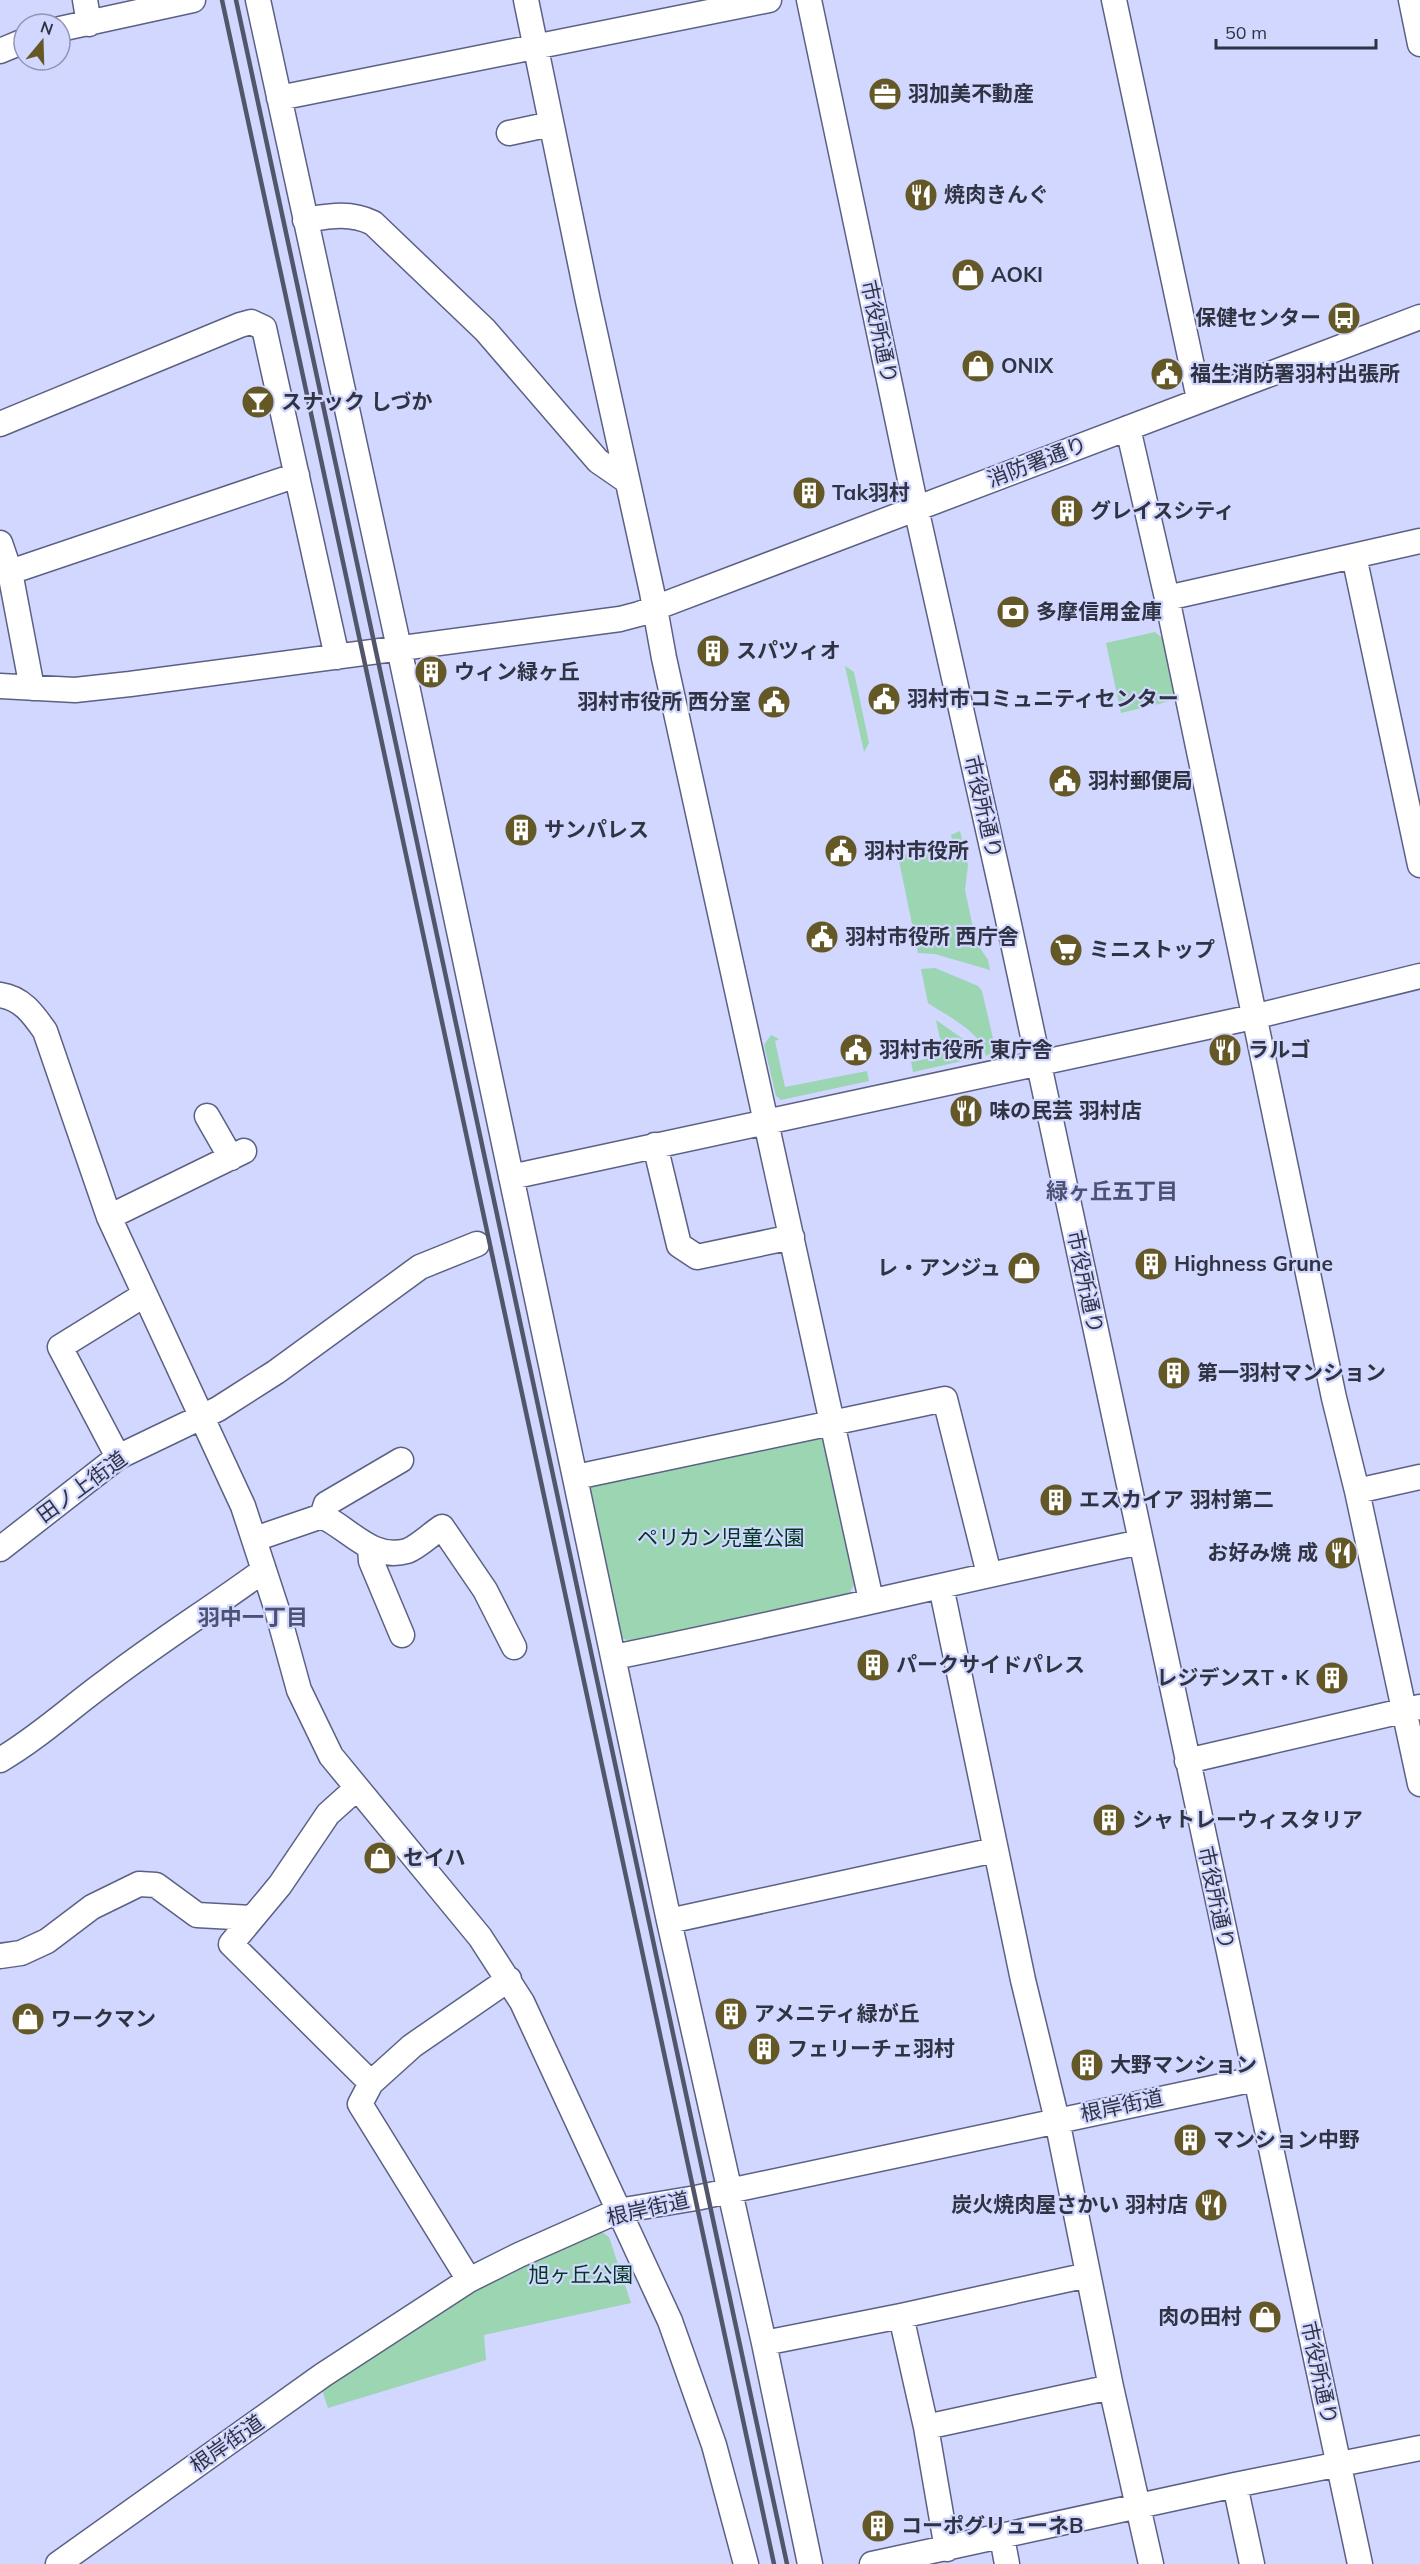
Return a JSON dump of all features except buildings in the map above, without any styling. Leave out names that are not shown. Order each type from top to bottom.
[{"type":"street","points":[[85,0],[89,24]]},
{"type":"street","points":[[72,27],[193,0]]},
{"type":"street","points":[[258,0],[399,648],[669,1920],[764,2343],[810,2564]]},
{"type":"street","points":[[526,0],[627,481],[871,1600]]},
{"type":"street","points":[[279,99],[769,0]]},
{"type":"street","name":"市役所通り","points":[[809,0],[916,508],[1038,1064],[1360,2564]]},
{"type":"street","points":[[1114,0],[1199,399]]},
{"type":"street","points":[[1411,0],[1420,44]]},
{"type":"street","points":[[509,133],[551,124]]},
{"type":"street","points":[[305,220],[343,215],[359,216],[373,223],[485,330],[598,461],[627,481]]},
{"type":"street","name":"消防署通り","points":[[0,686],[75,690],[119,686],[620,619],[655,609],[1420,316]]},
{"type":"street","points":[[0,424],[251,322],[264,328],[337,657]]},
{"type":"street","points":[[1128,428],[1167,598],[1334,1398],[1413,1708],[1420,1784]]},
{"type":"street","points":[[10,572],[297,475]]},
{"type":"street","points":[[1167,598],[1420,541]]},
{"type":"street","points":[[0,543],[10,572],[32,688]]},
{"type":"street","points":[[1354,556],[1420,865]]},
{"type":"street","points":[[512,1177],[1253,1017],[1420,976]]},
{"type":"street","points":[[0,995],[16,1000],[31,1011],[45,1030],[109,1217],[243,1506],[255,1539],[299,1690],[332,1756],[480,1937],[509,1979],[554,2066],[670,2321],[714,2445],[747,2564]]},
{"type":"street","points":[[109,1217],[237,1154],[207,1116]]},
{"type":"street","points":[[656,1145],[679,1245],[697,1257],[792,1237]]},
{"type":"street","name":"田ノ上街道","points":[[0,1549],[118,1457],[218,1409],[276,1372],[420,1267],[477,1244]]},
{"type":"street","points":[[118,1457],[60,1347],[144,1295]]},
{"type":"street","points":[[576,1477],[832,1421],[945,1399],[989,1574]]},
{"type":"street","points":[[322,1516],[326,1504],[401,1460]]},
{"type":"street","points":[[1357,1491],[1420,1477]]},
{"type":"street","points":[[255,1539],[322,1516]]},
{"type":"street","points":[[322,1516],[370,1548],[384,1552],[407,1551],[442,1527],[485,1590],[514,1647]]},
{"type":"street","points":[[614,1657],[729,1634],[871,1600],[941,1587],[989,1574],[1141,1542]]},
{"type":"street","points":[[370,1548],[371,1562],[402,1635]]},
{"type":"street","points":[[0,1761],[56,1722],[161,1641],[203,1615],[264,1569]]},
{"type":"street","points":[[941,1587],[995,1850],[1023,1980],[1057,2120],[1111,2388],[1151,2564]]},
{"type":"street","points":[[1187,1761],[1413,1708]]},
{"type":"street","points":[[357,1788],[328,1814],[280,1885],[231,1944],[371,2083]]},
{"type":"street","points":[[669,1920],[995,1850]]},
{"type":"street","points":[[0,1956],[21,1953],[47,1941],[92,1907],[139,1884],[156,1886],[196,1915],[252,1918]]},
{"type":"street","points":[[469,2280],[360,2104],[371,2083],[412,2046],[509,1979]]},
{"type":"street","name":"根岸街道","points":[[58,2564],[323,2375],[469,2280],[618,2211],[730,2190],[1255,2079]]},
{"type":"street","points":[[764,2343],[1088,2275]]},
{"type":"street","points":[[901,2316],[926,2427],[947,2549]]},
{"type":"street","points":[[926,2427],[1111,2388]]},
{"type":"street","points":[[872,2564],[1235,2485],[1420,2448]]},
{"type":"street","points":[[1235,2485],[1252,2564]]},
{"type":"street","points":[[1002,2537],[1007,2564]]},
{"type":"green space","points":[[1155,632],[1163,639],[1175,700],[1121,713],[1106,643]]},
{"type":"green space","points":[[845,666],[854,672],[869,743],[864,752]]},
{"type":"green space","points":[[960,831],[968,865],[965,890],[976,942],[988,960],[990,970],[935,954],[918,953],[898,856],[953,845],[951,835]]},
{"type":"green space","points":[[935,968],[978,986],[982,991],[996,1051],[986,1056],[978,1039],[971,1032],[928,1003],[921,969]]},
{"type":"green space","points":[[936,1020],[972,1045],[976,1058],[913,1072],[911,1062],[931,1058],[929,1051],[942,1048]]},
{"type":"green space","points":[[771,1035],[779,1039],[775,1041],[785,1087],[867,1071],[869,1081],[781,1100],[776,1096],[764,1045]]},
{"type":"green space","name":"ペリカン児童公園","points":[[821,1433],[854,1585],[847,1597],[631,1641],[620,1638],[588,1491],[594,1480]]},
{"type":"green space","name":"旭ヶ丘公園","points":[[592,2225],[609,2237],[631,2303],[484,2335],[486,2360],[328,2408],[320,2384],[472,2288]]},
{"type":"railway","points":[[222,0],[774,2564]]},
{"type":"railway","points":[[236,0],[787,2564]]},
{"type":"place","name":"羽加美不動産","points":[[885,94]]},
{"type":"place","name":"焼肉きんぐ","points":[[921,195]]},
{"type":"place","name":"AOKI","points":[[968,275]]},
{"type":"place","name":"保健センター","points":[[1344,318]]},
{"type":"place","name":"ONIX","points":[[978,366]]},
{"type":"place","name":"福生消防署羽村出張所","points":[[1167,374]]},
{"type":"place","name":"スナック しづか","points":[[258,402]]},
{"type":"place","name":"Tak羽村","points":[[809,493]]},
{"type":"place","name":"グレイスシティ","points":[[1067,511]]},
{"type":"place","name":"多摩信用金庫","points":[[1013,612]]},
{"type":"place","name":"スパツィオ","points":[[713,651]]},
{"type":"place","name":"ウィン緑ヶ丘","points":[[431,672]]},
{"type":"place","name":"羽村市コミュニティセンター","points":[[884,699]]},
{"type":"place","name":"羽村市役所 西分室","points":[[774,702]]},
{"type":"place","name":"羽村郵便局","points":[[1065,781]]},
{"type":"place","name":"サンパレス","points":[[521,830]]},
{"type":"place","name":"羽村市役所","points":[[841,851]]},
{"type":"place","name":"羽村市役所 西庁舎","points":[[822,937]]},
{"type":"place","name":"ミニストップ","points":[[1066,950]]},
{"type":"place","name":"羽村市役所 東庁舎","points":[[856,1050]]},
{"type":"place","name":"ラルゴ","points":[[1225,1050]]},
{"type":"place","name":"味の民芸 羽村店","points":[[966,1111]]},
{"type":"place","name":"Highness Grune","points":[[1151,1264]]},
{"type":"place","name":"レ・アンジュ","points":[[1024,1268]]},
{"type":"place","name":"第一羽村マンション","points":[[1174,1373]]},
{"type":"place","name":"エスカイア 羽村第二","points":[[1056,1500]]},
{"type":"place","name":"お好み焼 成","points":[[1341,1553]]},
{"type":"place","name":"パークサイドパレス","points":[[873,1665]]},
{"type":"place","name":"レジデンスT・K","points":[[1332,1678]]},
{"type":"place","name":"シャトレーウィスタリア","points":[[1109,1820]]},
{"type":"place","name":"セイハ","points":[[380,1858]]},
{"type":"place","name":"アメニティ緑が丘","points":[[731,2014]]},
{"type":"place","name":"ワークマン","points":[[28,2019]]},
{"type":"place","name":"フェリーチェ羽村","points":[[764,2049]]},
{"type":"place","name":"大野マンション","points":[[1087,2065]]},
{"type":"place","name":"マンション中野","points":[[1190,2140]]},
{"type":"place","name":"炭火焼肉屋さかい 羽村店","points":[[1211,2205]]},
{"type":"place","name":"肉の田村","points":[[1265,2317]]},
{"type":"place","name":"コーポグリューネB","points":[[878,2526]]},
{"type":"district","name":"緑ヶ丘五丁目","points":[[1112,1191]]},
{"type":"district","name":"羽中一丁目","points":[[253,1617]]}]
